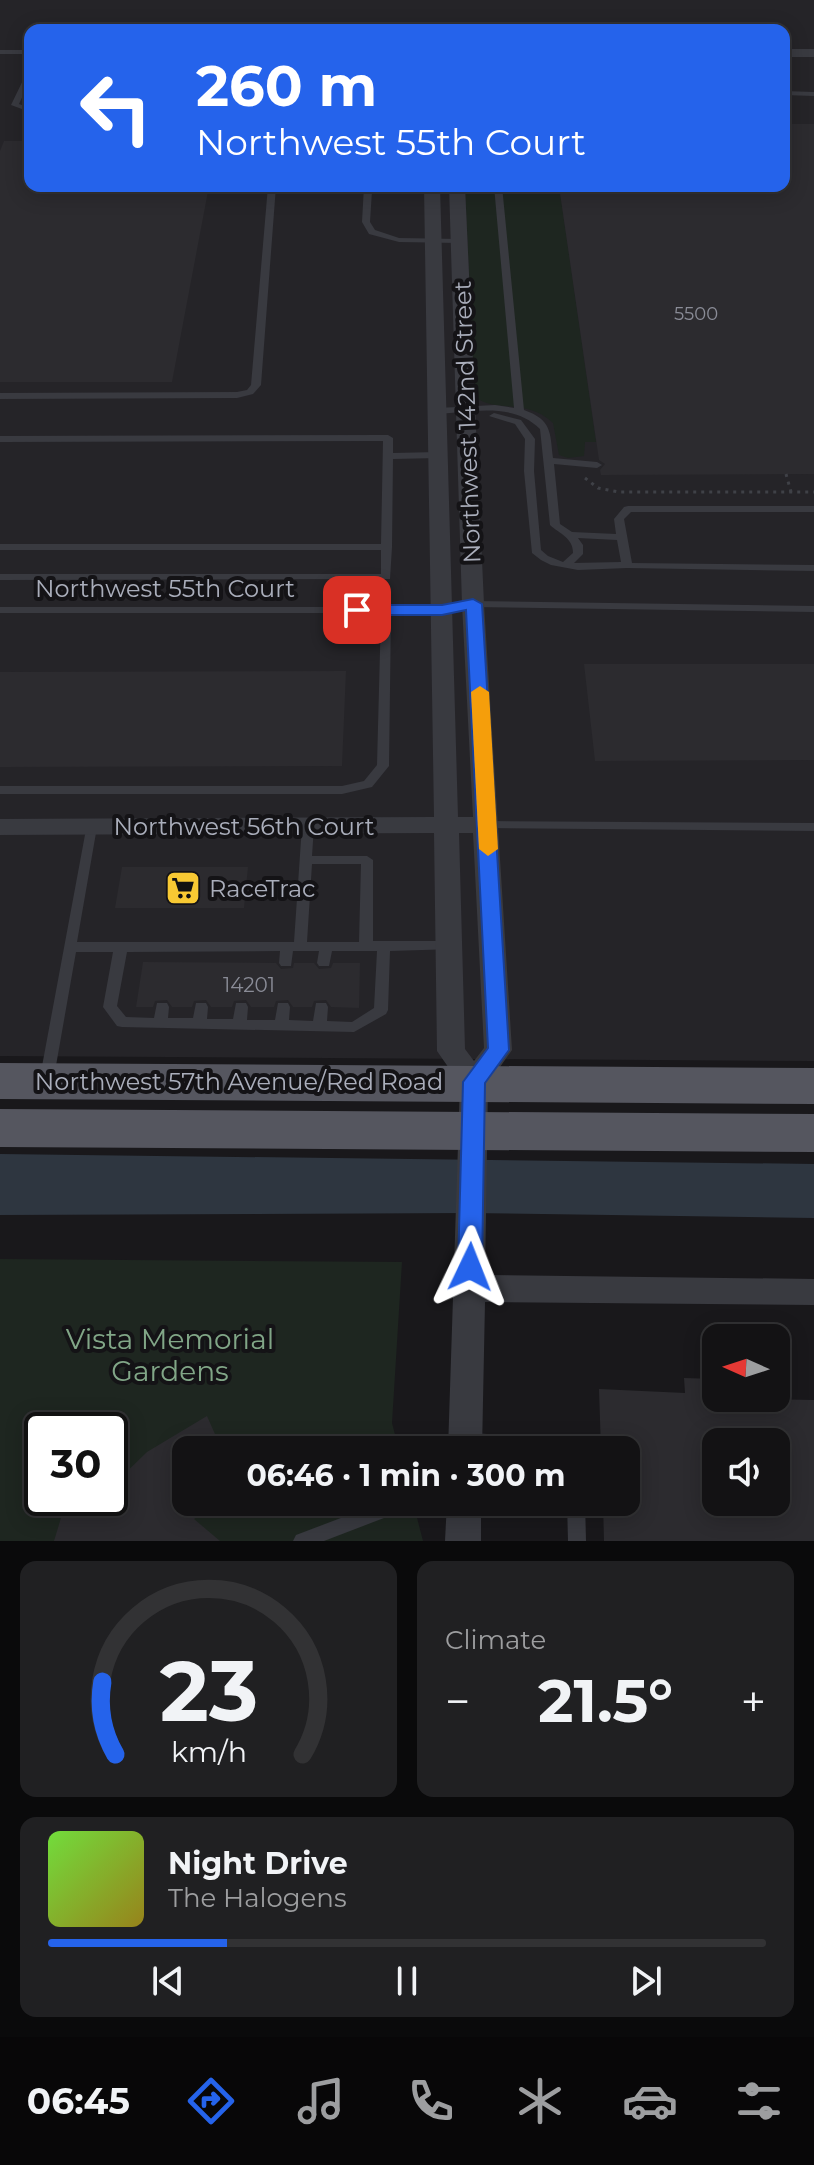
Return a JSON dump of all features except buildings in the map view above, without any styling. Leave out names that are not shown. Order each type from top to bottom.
[{"type":"main road","name":"Northwest 57th Avenue/Red Road","points":[[0,1081],[814,1086]]},
{"type":"main road","name":"Northwest 57th Avenue/Red Road","points":[[0,1128],[473,1141],[814,1133]]},
{"type":"street","points":[[790,53],[814,53]]},
{"type":"street","name":"Northwest 142nd Street","points":[[432,192],[451,1051],[474,1082],[498,1050],[473,604],[474,410],[457,192]]},
{"type":"street","name":"Northwest 56th Court","points":[[0,827],[487,825]]},
{"type":"street","points":[[465,1436],[474,1082]]},
{"type":"street","points":[[469,1288],[814,1292]]},
{"type":"street","points":[[463,1541],[464,1516]]},
{"type":"lane","points":[[0,52],[24,52]]},
{"type":"lane","points":[[24,85],[15,105],[24,108]]},
{"type":"lane","points":[[790,93],[814,94]]},
{"type":"lane","points":[[0,396],[237,395],[250,392],[256,385],[272,192]]},
{"type":"lane","points":[[368,192],[366,222],[372,232],[399,240],[459,241]]},
{"type":"lane","points":[[499,192],[519,411]]},
{"type":"lane","points":[[474,410],[518,422],[530,439],[529,471],[536,551],[542,558],[566,565],[644,568],[814,568]]},
{"type":"lane","points":[[438,411],[519,411],[539,420],[545,428],[555,525],[578,545],[578,554],[566,565]]},
{"type":"lane","points":[[0,439],[388,438],[386,577],[0,577]]},
{"type":"lane","points":[[387,456],[438,455]]},
{"type":"lane","points":[[548,461],[597,465]]},
{"type":"lane","points":[[627,565],[619,519],[628,509],[814,509]]},
{"type":"lane","points":[[570,535],[622,537]]},
{"type":"lane","points":[[0,547],[387,547]]},
{"type":"lane","name":"Northwest 55th Court","points":[[0,610],[442,610],[473,604],[814,609]]},
{"type":"lane","points":[[0,790],[342,790],[368,784],[383,766],[386,610]]},
{"type":"lane","points":[[487,825],[814,827]]},
{"type":"lane","points":[[286,963],[293,946],[308,826]]},
{"type":"lane","points":[[46,1081],[91,827]]},
{"type":"lane","points":[[305,860],[367,860],[366,946]]},
{"type":"lane","points":[[207,963],[208,946]]},
{"type":"lane","points":[[245,963],[247,946]]},
{"type":"lane","points":[[324,963],[326,946]]},
{"type":"lane","points":[[121,947],[110,1007],[122,1022],[354,1027],[381,1010],[384,946]]},
{"type":"lane","points":[[70,947],[450,946]]},
{"type":"lane","points":[[169,962],[172,947]]},
{"type":"lane","points":[[160,1023],[162,1007]]},
{"type":"lane","points":[[200,1024],[201,1007]]},
{"type":"lane","points":[[239,1025],[241,1007]]},
{"type":"lane","points":[[282,1026],[283,1007]]},
{"type":"lane","points":[[320,1027],[321,1007]]},
{"type":"lane","points":[[302,1541],[367,1516]]},
{"type":"lane","points":[[576,1516],[577,1541]]},
{"type":"path","points":[[786,474],[791,492]]},
{"type":"path","points":[[585,478],[598,488],[613,492],[814,492]]},
{"type":"shaded area","points":[[0,0],[814,0],[814,1061],[0,1056]]},
{"type":"shaded area","points":[[0,1154],[814,1164],[814,1218],[468,1213],[0,1215]]},
{"type":"green space","points":[[465,192],[560,192],[596,442],[585,442],[584,456],[568,458],[559,455],[553,423],[543,415],[483,402],[475,397]]},
{"type":"green space","name":"Vista Memorial Gardens","points":[[0,1259],[402,1262],[392,1423],[395,1436],[172,1436],[172,1516],[417,1516],[423,1541],[0,1541]]},
{"type":"slow traffic","points":[[480,692],[488,849]]},
{"type":"place","name":"RaceTrac","points":[[183,888]]},
{"type":"route","points":[[357,610],[442,610],[473,604],[481,699],[498,1050],[474,1082],[470,1267]]}]
